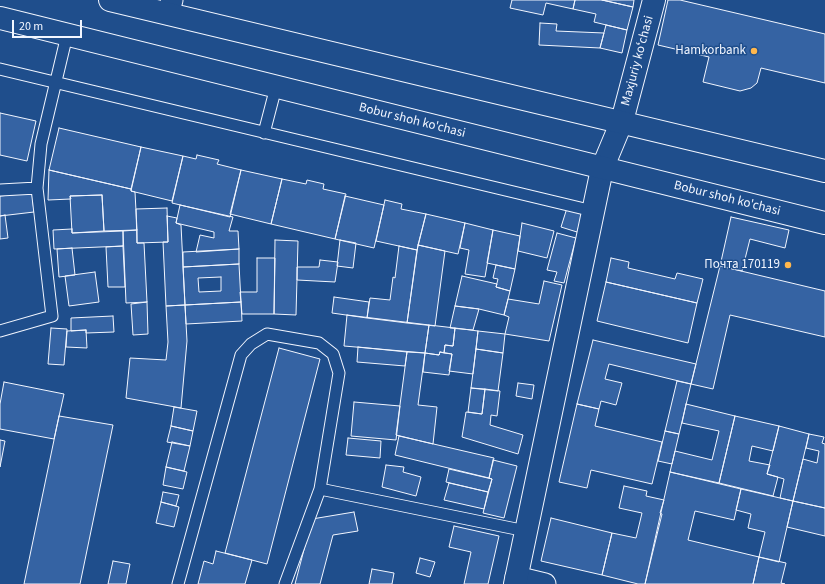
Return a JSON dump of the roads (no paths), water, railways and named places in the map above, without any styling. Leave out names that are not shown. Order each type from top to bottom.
[{"type":"main road","points":[[110,0],[170,7],[825,171]]},
{"type":"main road","name":"Maxjuriy koʻchasi","points":[[516,580],[602,169],[622,121],[654,0]]},
{"type":"main road","name":"Bobur shoh ko'chasi","points":[[0,18],[602,169],[825,223]]},
{"type":"street","points":[[516,580],[545,584]]},
{"type":"lane","points":[[0,330],[52,316],[37,188],[41,144],[67,35]]},
{"type":"lane","points":[[0,69],[593,211]]},
{"type":"lane","points":[[264,133],[276,87]]},
{"type":"lane","points":[[0,190],[37,188]]},
{"type":"lane","points":[[178,584],[241,355],[251,344],[267,334],[319,343],[333,354],[339,373],[320,489],[285,584]]},
{"type":"lane","points":[[320,489],[526,531]]},
{"type":"place","name":"Hamkorbank","points":[[754,51]]},
{"type":"place","name":"Почта 170119","points":[[788,265]]}]
